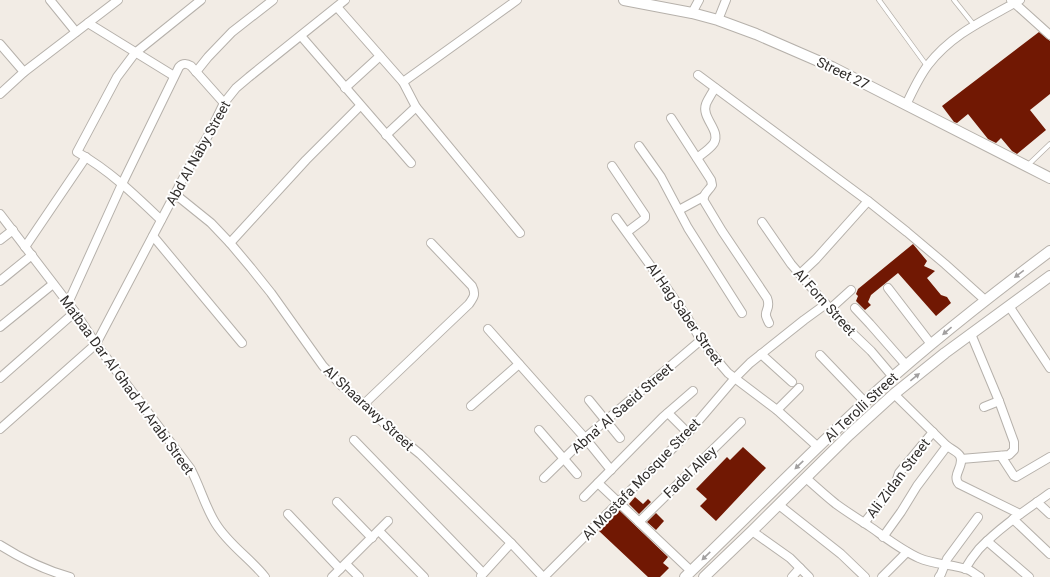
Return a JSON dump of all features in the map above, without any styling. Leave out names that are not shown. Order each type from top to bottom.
[{"type":"street","points":[[50,0],[76,32]]},
{"type":"street","points":[[0,94],[24,72],[118,0]]},
{"type":"street","points":[[161,220],[101,167],[77,152],[117,77],[135,53],[201,0]]},
{"type":"street","points":[[196,72],[232,32],[273,0]]},
{"type":"street","name":"Abd Al Naby Street","points":[[96,344],[224,103],[236,88],[345,0]]},
{"type":"street","points":[[402,82],[517,0]]},
{"type":"street","name":"Street 27","points":[[624,0],[692,13],[718,20],[756,34],[832,67],[1050,178]]},
{"type":"street","points":[[692,13],[699,0]]},
{"type":"street","points":[[718,20],[726,0]]},
{"type":"street","points":[[906,105],[916,84],[941,50],[957,36],[1015,1],[1050,35]]},
{"type":"street","points":[[337,7],[402,82],[416,107],[520,233]]},
{"type":"street","points":[[88,23],[174,76]]},
{"type":"street","points":[[301,36],[410,163]]},
{"type":"street","points":[[0,44],[24,72]]},
{"type":"street","points":[[345,88],[380,56]]},
{"type":"street","points":[[68,303],[122,184],[179,67],[182,64],[187,63],[191,66],[224,103]]},
{"type":"street","points":[[698,75],[868,201],[929,250],[981,303],[989,321]]},
{"type":"street","points":[[697,158],[714,144],[715,133],[706,116],[705,110],[715,88]]},
{"type":"street","points":[[230,243],[290,177],[360,106]]},
{"type":"street","points":[[386,135],[416,107]]},
{"type":"street","points":[[671,118],[712,182],[711,187],[703,197],[679,210]]},
{"type":"street","points":[[639,146],[661,177],[688,228],[742,313]]},
{"type":"street","points":[[25,247],[86,157]]},
{"type":"street","points":[[612,166],[645,215],[643,220],[627,232]]},
{"type":"street","name":"Al Shaarawy Street","points":[[175,194],[211,223],[230,243],[267,288],[323,366],[332,376],[393,432],[420,454],[511,543],[543,577]]},
{"type":"street","points":[[703,197],[722,231],[767,298],[769,307],[766,310],[766,316],[770,323]]},
{"type":"street","points":[[800,274],[816,259],[868,201]]},
{"type":"street","name":"Matbaa Dar Al Ghad Al Arabi Street","points":[[0,214],[75,312],[96,344],[190,468],[209,512],[221,532],[265,577]]},
{"type":"street","name":"Al Hag Saber Street","points":[[616,218],[687,317],[701,340],[722,366],[777,410],[818,447]]},
{"type":"street","name":"Al Forn Street","points":[[762,222],[784,256],[828,307],[871,351],[893,377]]},
{"type":"street","points":[[0,240],[13,230]]},
{"type":"street","points":[[153,236],[242,343]]},
{"type":"street","points":[[364,404],[469,304],[473,298],[474,292],[472,286],[431,243]]},
{"type":"street","name":"Al Terolli Street","points":[[688,574],[818,447],[906,365],[981,303],[1050,251]]},
{"type":"street","points":[[0,281],[32,255]]},
{"type":"street","name":"Al Terolli Street","points":[[704,577],[849,435],[894,394],[1050,276]]},
{"type":"street","points":[[0,328],[53,284]]},
{"type":"street","points":[[888,288],[931,344]]},
{"type":"street","name":"Al Mostafa Mosque Street","points":[[543,577],[688,432],[750,363],[804,320],[828,307],[852,290]]},
{"type":"street","points":[[1009,306],[1050,368]]},
{"type":"street","points":[[854,308],[906,365]]},
{"type":"street","points":[[0,378],[75,312]]},
{"type":"street","points":[[488,329],[612,470]]},
{"type":"street","points":[[961,459],[1001,456],[1009,454],[1014,450],[1014,442],[972,334]]},
{"type":"street","name":"Abna' Al Saeid Street","points":[[544,478],[585,438],[701,340]]},
{"type":"street","points":[[0,429],[96,344]]},
{"type":"street","points":[[761,354],[792,382]]},
{"type":"street","points":[[820,355],[866,402]]},
{"type":"street","points":[[471,406],[519,364]]},
{"type":"street","points":[[777,410],[799,388]]},
{"type":"street","points":[[584,497],[668,412],[693,391]]},
{"type":"street","points":[[894,394],[947,446],[957,453],[961,459],[961,463],[956,474],[957,482],[959,484],[1020,514]]},
{"type":"street","points":[[589,400],[620,438]]},
{"type":"street","points":[[984,407],[999,401]]},
{"type":"street","points":[[668,412],[688,432]]},
{"type":"street","name":"Fadel Alley","points":[[639,522],[741,422]]},
{"type":"street","points":[[539,430],[577,474]]},
{"type":"street","name":"Ali Zidan Street","points":[[864,523],[894,486],[900,473],[933,432]]},
{"type":"street","points":[[354,440],[481,575],[511,543]]},
{"type":"street","points":[[883,537],[917,486],[947,446]]},
{"type":"street","points":[[1001,456],[1016,477],[1050,457]]},
{"type":"street","points":[[806,478],[838,505],[907,552],[920,558],[971,571],[979,577]]},
{"type":"street","points":[[598,483],[639,522],[688,574]]},
{"type":"street","points":[[965,569],[979,549],[987,541],[1013,519],[1050,493]]},
{"type":"street","points":[[337,502],[372,538]]},
{"type":"street","points":[[1037,502],[1050,514]]},
{"type":"street","points":[[779,505],[841,554],[865,577]]},
{"type":"street","points":[[288,514],[343,566],[359,577]]},
{"type":"street","points":[[939,577],[947,559],[978,517]]},
{"type":"street","points":[[1013,519],[1050,554]]},
{"type":"street","points":[[332,577],[388,521]]},
{"type":"street","points":[[379,530],[424,577]]},
{"type":"street","points":[[752,531],[790,558],[809,577]]},
{"type":"street","points":[[987,541],[1029,577]]},
{"type":"street","points":[[0,545],[18,556],[42,567],[70,577]]},
{"type":"street","points":[[882,577],[907,552]]},
{"type":"street","points":[[792,577],[800,568]]},
{"type":"lane","points":[[879,0],[928,66]]},
{"type":"lane","points":[[954,0],[974,25]]},
{"type":"lane","points":[[1027,167],[1050,144]]},
{"type":"building","points":[[1039,32],[1050,41],[1050,94],[1030,110],[1046,130],[1017,154],[1012,151],[1001,138],[996,143],[988,139],[968,114],[957,123],[954,122],[942,106]]},
{"type":"building","points":[[913,244],[927,261],[924,266],[935,271],[927,278],[941,295],[947,297],[951,303],[936,316],[898,273],[871,295],[868,302],[871,305],[865,310],[856,301],[858,289]]},
{"type":"building","points":[[743,447],[766,468],[716,521],[700,506],[707,499],[696,489],[727,457],[730,460]]},
{"type":"building","points":[[635,497],[643,504],[648,499],[651,502],[639,514],[629,504]]},
{"type":"building","points":[[619,510],[668,557],[663,563],[669,568],[660,577],[648,577],[599,531]]},
{"type":"building","points":[[656,513],[664,521],[656,530],[647,522]]}]
